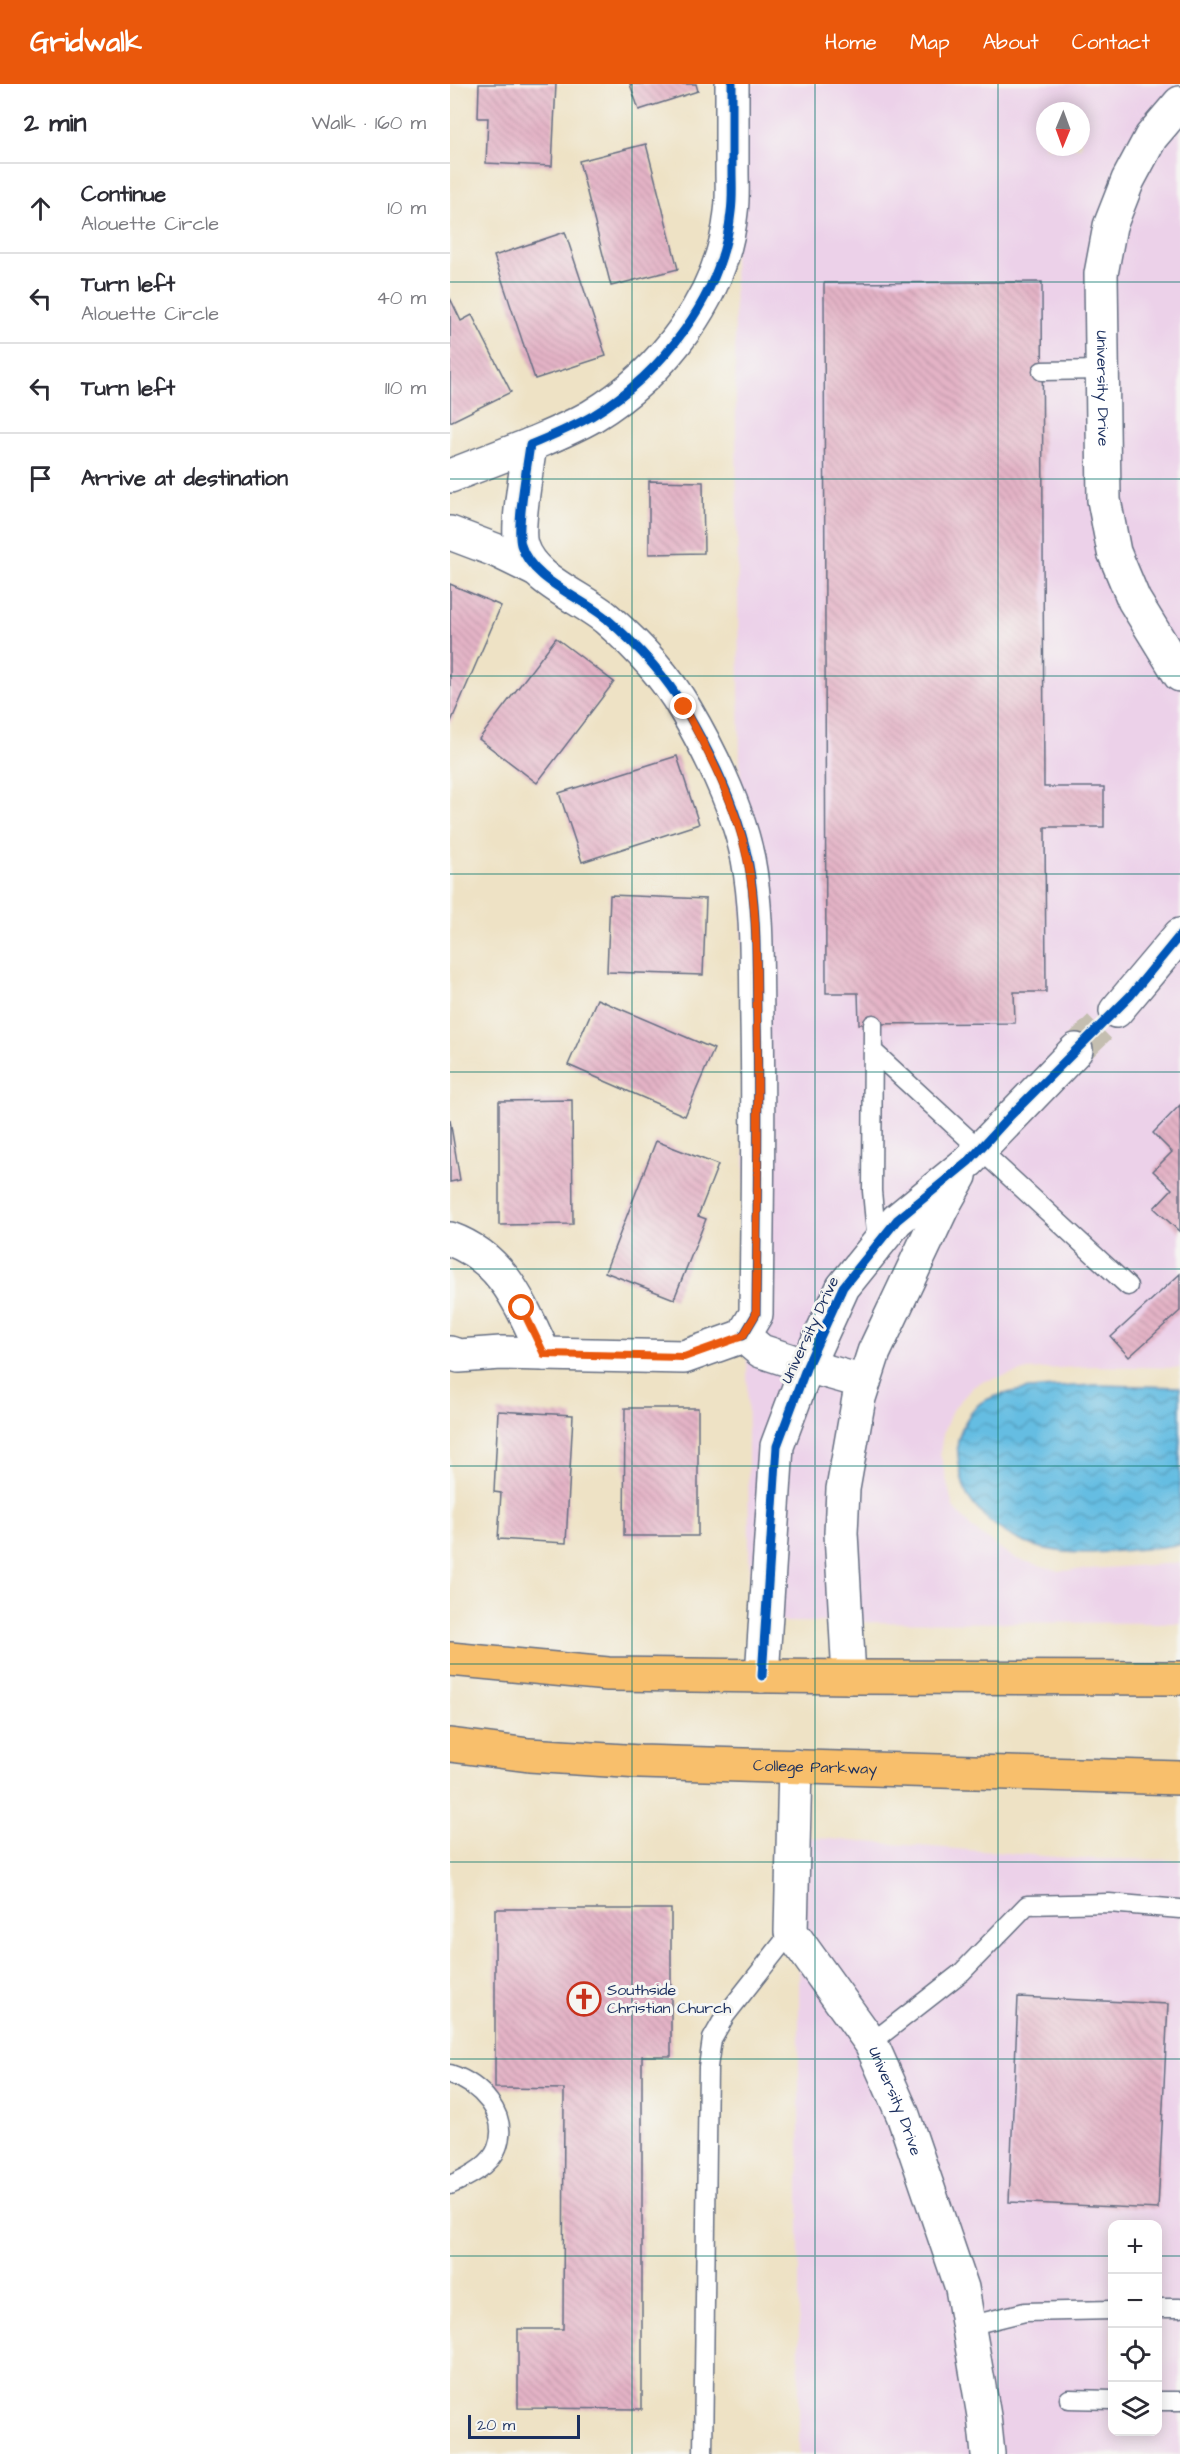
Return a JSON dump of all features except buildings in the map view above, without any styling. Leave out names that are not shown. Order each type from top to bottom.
[{"type":"main road","points":[[450,1659],[608,1674],[762,1677],[1180,1678]]},
{"type":"main road","name":"College Parkway","points":[[450,1746],[529,1755],[629,1761],[1180,1778]]},
{"type":"street","points":[[450,476],[530,445],[593,415],[628,389],[660,359],[687,328],[709,291],[724,252],[732,211],[732,84]]},
{"type":"street","name":"University Drive","points":[[1180,103],[1151,136],[1128,180],[1110,226],[1101,274],[1104,500],[1114,552],[1134,600],[1180,675]]},
{"type":"street","points":[[530,445],[522,505],[521,544],[534,569]]},
{"type":"street","points":[[450,533],[495,550],[534,569],[604,617],[634,644],[661,674],[684,707],[711,758],[732,806],[747,857],[755,910],[758,1091],[756,1314],[743,1336],[684,1357],[501,1353],[459,1356],[450,1353]]},
{"type":"street","points":[[1116,1011],[1180,935]]},
{"type":"street","name":"University Drive","points":[[762,1677],[777,1446],[807,1366],[843,1287],[897,1220],[974,1155],[1076,1050]]},
{"type":"street","name":"University Drive","points":[[849,1677],[840,1533],[849,1446],[864,1382],[879,1342],[942,1208],[974,1155]]},
{"type":"street","points":[[450,1239],[467,1245],[502,1274],[544,1354]]},
{"type":"street","points":[[743,1336],[761,1350],[864,1382]]},
{"type":"street","points":[[791,1932],[795,1766]]},
{"type":"street","name":"University Drive","points":[[791,1932],[871,2043],[907,2126],[962,2288],[984,2416],[988,2454]]},
{"type":"lane","points":[[1042,371],[1102,370]]},
{"type":"lane","points":[[873,1024],[872,1191],[877,1244]]},
{"type":"lane","points":[[873,1051],[974,1155],[1128,1286]]},
{"type":"lane","points":[[871,2043],[962,1972],[1027,1905],[1109,1903],[1180,1909]]},
{"type":"lane","points":[[703,2454],[708,2067],[712,2039],[725,2016],[791,1932]]},
{"type":"lane","points":[[450,2074],[465,2079],[487,2096],[497,2115],[500,2133],[497,2150],[486,2163],[467,2178],[450,2185]]},
{"type":"lane","points":[[1162,2308],[1180,2308]]},
{"type":"lane","points":[[968,2326],[1025,2312],[1108,2310]]},
{"type":"lane","points":[[1069,2399],[1108,2400]]},
{"type":"lane","points":[[1162,2401],[1180,2401]]},
{"type":"shaded area","points":[[732,84],[1180,84],[1180,1368],[1095,1366],[1028,1370],[981,1382],[973,1387],[952,1410],[943,1434],[940,1453],[953,1507],[974,1530],[1014,1558],[1059,1571],[1180,1563],[1180,1623],[750,1622]]},
{"type":"shaded area","points":[[780,1835],[1082,1859],[1180,1860],[1180,2454],[799,2454],[799,1960]]},
{"type":"water","points":[[1095,1385],[1180,1387],[1180,1545],[1119,1551],[1055,1551],[1010,1536],[984,1516],[966,1493],[960,1470],[958,1440],[968,1417],[981,1403],[998,1395],[1012,1392]]},
{"type":"tunnel","points":[[1076,1050],[1116,1011]]},
{"type":"cycle path","points":[[732,84],[732,207],[726,243],[716,273],[685,329],[643,378],[592,416],[530,445],[522,496],[520,536],[521,545],[535,568],[558,587],[607,619],[640,650],[669,684],[705,744],[730,800],[743,839],[748,859],[755,919],[758,1131],[756,1314],[743,1336]]},
{"type":"cycle path","points":[[762,1676],[777,1446],[807,1366],[843,1287],[897,1220],[969,1161],[1011,1115],[1131,995],[1180,935]]},
{"type":"place","name":"Southside Christian Church","points":[[584,1999]]},
{"type":"route","points":[[522,1308],[544,1354],[637,1358],[684,1357],[743,1336],[756,1314],[758,1091],[755,910],[747,857],[732,806],[711,758],[684,707]]}]
